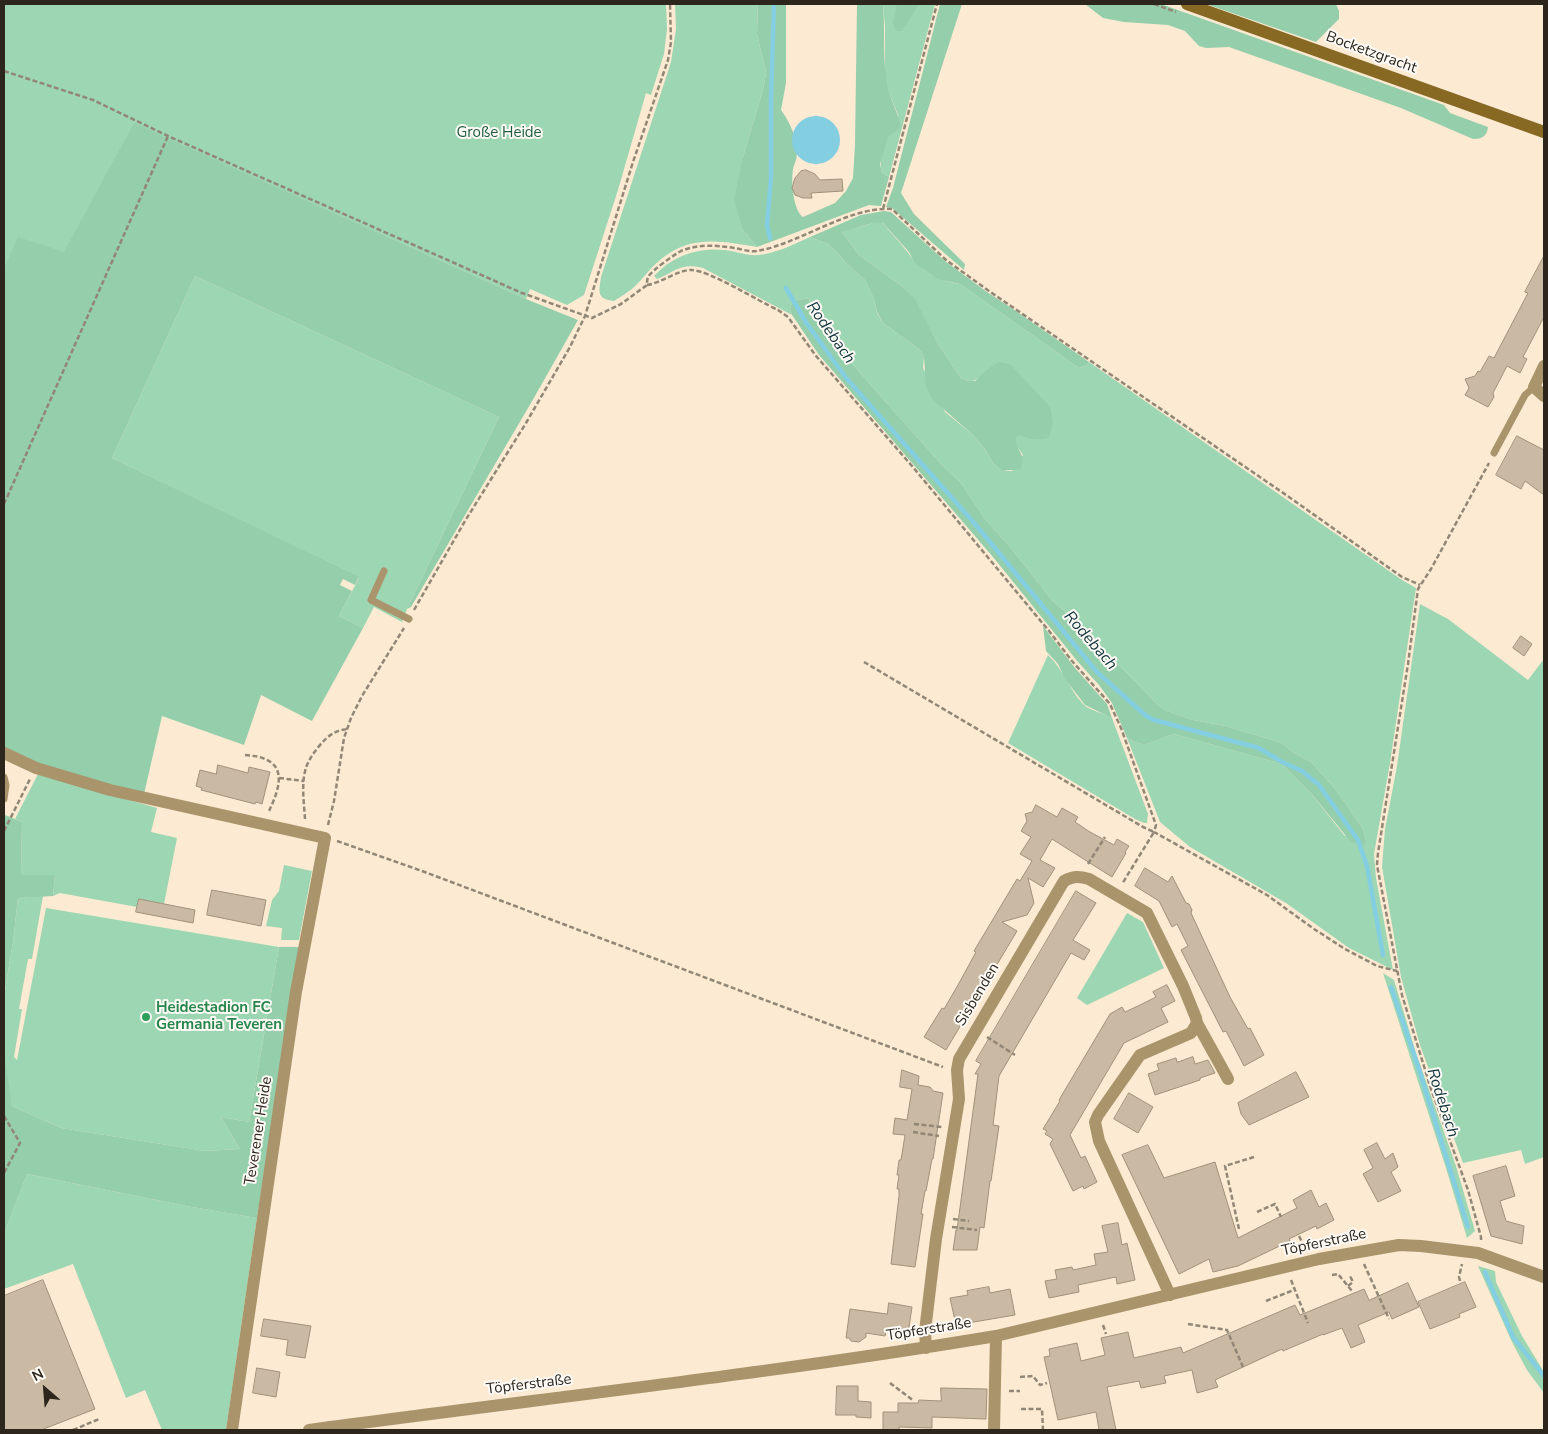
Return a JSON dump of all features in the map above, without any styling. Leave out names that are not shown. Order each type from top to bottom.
[{"type":"street","name":"Bocketzgracht","points":[[1187,4],[1544,132]]},
{"type":"street","points":[[1544,366],[1534,387],[1544,396]]},
{"type":"street","points":[[4,753],[36,768],[110,790],[325,838]]},
{"type":"street","name":"Teverener Heide","points":[[232,1430],[296,992],[325,838]]},
{"type":"street","name":"Sisbenden","points":[[956,1070],[976,1030],[1064,881],[1074,876],[1081,876]]},
{"type":"street","points":[[1081,876],[1115,893],[1146,913],[1190,1001],[1198,1023],[1228,1079]]},
{"type":"street","points":[[1170,1295],[1099,1141],[1095,1122],[1140,1055],[1191,1033],[1198,1023]]},
{"type":"street","points":[[926,1348],[925,1331],[938,1225],[959,1099],[956,1070]]},
{"type":"street","name":"Töpferstraße","points":[[309,1430],[926,1348],[996,1336],[1285,1267],[1359,1251],[1399,1245],[1478,1253],[1544,1278]]},
{"type":"street","points":[[994,1430],[996,1336]]},
{"type":"lane","points":[[1494,453],[1525,395],[1534,387]]},
{"type":"lane","points":[[384,572],[371,600],[409,619]]},
{"type":"lane","points":[[4,777],[6,786],[4,800]]},
{"type":"path","points":[[670,4],[671,42],[668,60],[633,162],[585,316],[565,356],[362,696],[347,729],[334,802],[325,838],[422,871],[950,1070],[956,1070]]},
{"type":"path","points":[[884,209],[937,4]]},
{"type":"path","points":[[4,71],[93,100],[168,136],[522,293],[585,316],[592,318],[622,304],[647,285],[656,284],[690,270],[704,273],[788,316],[816,356],[912,466],[1072,661],[1110,704],[1121,728],[1156,825],[1154,832],[1115,893]]},
{"type":"path","points":[[4,504],[168,136]]},
{"type":"path","points":[[647,285],[648,277],[669,259],[682,251],[701,245],[754,252],[772,248],[862,212],[892,209],[946,260],[989,291],[1402,576],[1420,585]]},
{"type":"path","points":[[1478,1253],[1481,1237],[1468,1190],[1431,1090],[1396,971],[1377,865],[1418,589],[1431,569],[1494,453]]},
{"type":"path","points":[[864,662],[1143,827],[1267,895],[1345,949],[1377,966],[1396,971]]},
{"type":"path","points":[[305,833],[304,781],[306,767],[329,735],[336,731],[347,729]]},
{"type":"path","points":[[245,755],[265,758],[279,770],[279,778],[272,806],[264,824]]},
{"type":"path","points":[[4,831],[36,768]]},
{"type":"path","points":[[279,778],[304,781]]},
{"type":"path","points":[[1081,876],[1105,837]]},
{"type":"path","points":[[976,1030],[1015,1055]]},
{"type":"path","points":[[4,1116],[20,1143],[4,1173]]},
{"type":"path","points":[[914,1124],[954,1133]]},
{"type":"path","points":[[913,1132],[954,1133]]},
{"type":"path","points":[[1239,1229],[1224,1166],[1254,1157]]},
{"type":"path","points":[[1257,1212],[1275,1204],[1281,1217]]},
{"type":"path","points":[[938,1225],[977,1230]]},
{"type":"path","points":[[1359,1251],[1389,1319]]},
{"type":"path","points":[[1285,1267],[1308,1323]]},
{"type":"path","points":[[1332,1275],[1338,1274],[1352,1291]]},
{"type":"path","points":[[1348,1286],[1353,1282],[1350,1276]]},
{"type":"path","points":[[1266,1301],[1294,1290]]},
{"type":"path","points":[[1188,1324],[1227,1330],[1243,1367]]},
{"type":"path","points":[[1020,1376],[1033,1376],[1040,1385],[1047,1382]]},
{"type":"path","points":[[890,1383],[914,1401]]},
{"type":"path","points":[[1021,1410],[1042,1410],[1043,1430]]},
{"type":"path","points":[[73,1430],[99,1419]]},
{"type":"green space","name":"Große Heide","points":[[4,4],[666,4],[667,29],[664,54],[651,95],[646,93],[618,190],[584,295],[567,305],[530,289],[526,299],[162,136],[4,493]]},
{"type":"green space","points":[[675,4],[758,4],[757,34],[766,72],[764,86],[743,157],[743,230],[757,247],[719,242],[695,243],[683,246],[660,260],[628,292],[614,301],[608,300],[600,294],[601,277],[671,62],[676,29]]},
{"type":"green space","points":[[758,4],[786,4],[786,83],[781,110],[790,125],[796,142],[797,158],[793,169],[792,181],[795,202],[803,217],[835,203],[846,191],[853,178],[857,4],[883,4],[886,78],[901,127],[888,137],[880,164],[882,173],[889,177],[881,206],[869,205],[757,247],[743,230],[734,200],[743,157],[764,86],[766,72],[757,34]]},
{"type":"green space","points":[[883,4],[935,4],[889,177],[882,173],[881,158],[885,143],[898,115],[885,77]]},
{"type":"green space","points":[[897,4],[919,4],[902,31],[896,31],[893,23]]},
{"type":"green space","points":[[940,4],[962,4],[901,193],[914,214],[965,264],[964,270],[892,208],[886,207],[893,188]]},
{"type":"green space","points":[[1085,4],[1161,4],[1444,105],[1450,113],[1488,127],[1484,136],[1473,139],[1401,108],[1229,47],[1206,48],[1199,46],[1185,31],[1168,25],[1124,22],[1103,18]]},
{"type":"green space","points":[[1206,4],[1336,4],[1339,11],[1339,19],[1316,42]]},
{"type":"green space","points":[[134,123],[526,299],[578,320],[411,607],[407,609],[499,417],[195,276],[112,458],[359,577],[355,585],[343,579],[340,585],[352,591],[339,616],[363,628],[312,721],[261,695],[244,745],[162,716],[144,794],[38,764],[4,749],[4,269],[18,237],[64,252]]},
{"type":"green space","points":[[884,211],[891,212],[945,261],[987,292],[1089,362],[1087,365],[1079,368],[960,284],[937,279],[915,263],[909,252],[883,223],[869,224],[842,232],[859,255],[903,287],[915,299],[938,344],[961,378],[975,381],[998,362],[1010,364],[1050,407],[1053,422],[1049,438],[1034,439],[1020,435],[1016,437],[1017,446],[1023,460],[1020,469],[1002,471],[993,463],[985,449],[972,434],[933,400],[926,387],[924,357],[919,349],[883,323],[865,280],[828,244],[810,237],[861,215]]},
{"type":"green space","points":[[880,221],[928,273],[960,284],[1079,368],[1087,365],[1089,362],[1416,588],[1390,763],[1374,854],[1376,878],[1393,970],[1349,948],[1286,903],[1190,847],[1160,822],[1127,738],[1146,744],[1174,734],[1282,764],[1310,792],[1344,835],[1363,846],[1366,840],[1363,829],[1337,791],[1311,762],[1291,751],[1282,743],[1225,726],[1193,720],[1167,711],[1158,705],[1087,632],[1052,600],[985,519],[961,483],[941,464],[829,338],[813,317],[809,298],[793,301],[790,308],[792,315],[703,268],[689,266],[657,279],[654,276],[677,258],[705,250],[714,249],[759,255],[779,250],[810,237],[828,244],[865,280],[874,299],[877,313],[883,323],[919,349],[924,357],[923,368],[945,412],[972,434],[985,449],[993,463],[1002,471],[1012,471],[1023,455],[1015,444],[1016,436],[1020,435],[980,377],[971,381],[961,378],[938,344],[914,299],[903,287],[859,255],[842,232]]},
{"type":"green space","points":[[195,276],[499,417],[402,622],[374,607],[363,628],[339,616],[359,578],[112,458]]},
{"type":"green space","points":[[809,298],[813,317],[829,338],[941,464],[961,483],[985,519],[1052,600],[1087,632],[1158,705],[1167,711],[1193,720],[1225,726],[1282,743],[1291,751],[1311,762],[1337,791],[1363,829],[1366,840],[1364,846],[1351,842],[1310,792],[1282,764],[1174,734],[1146,744],[1127,738],[1112,703],[1099,685],[1078,662],[993,557],[819,355],[792,315],[790,308],[793,301]]},
{"type":"green space","points":[[1420,604],[1448,619],[1528,680],[1544,659],[1544,1157],[1525,1164],[1521,1150],[1463,1163],[1420,1045],[1401,977],[1382,867],[1385,829],[1397,766]]},
{"type":"green space","points":[[1043,626],[1075,668],[1107,704],[1112,718],[1085,705],[1065,679],[1058,664],[1046,651]]},
{"type":"green space","points":[[1048,655],[1058,666],[1083,704],[1112,718],[1148,814],[1147,823],[1135,819],[1008,743]]},
{"type":"green space","points":[[38,774],[157,808],[151,832],[177,838],[164,904],[139,899],[137,907],[60,893],[53,896],[55,875],[21,875],[22,822],[15,819]]},
{"type":"green space","points":[[5,815],[22,822],[21,875],[55,875],[53,896],[18,898],[4,996],[4,819]]},
{"type":"green space","points":[[284,865],[312,871],[299,940],[281,940],[282,928],[266,926],[272,900],[279,891]]},
{"type":"green space","name":"Heidestadion FC Germania Teveren","points":[[43,896],[32,959],[28,959],[19,1009],[22,1009],[14,1057],[17,1060],[46,908],[279,947],[249,1122],[221,1117],[240,1149],[205,1151],[61,1128],[12,1106],[4,1062],[4,996],[18,898]]},
{"type":"green space","points":[[1127,913],[1143,922],[1164,968],[1087,1005],[1077,998]]},
{"type":"green space","points":[[279,947],[299,947],[257,1218],[186,1206],[27,1174],[4,1234],[4,1052],[12,1106],[61,1128],[205,1151],[240,1149],[221,1117],[249,1122]]},
{"type":"green space","points":[[1383,973],[1394,980],[1416,1053],[1456,1166],[1475,1231],[1467,1238],[1446,1168]]},
{"type":"green space","points":[[27,1174],[186,1206],[257,1218],[226,1430],[162,1430],[145,1390],[126,1398],[73,1264],[4,1289],[4,1234]]},
{"type":"green space","points":[[1478,1266],[1495,1271],[1496,1282],[1522,1336],[1544,1372],[1544,1393],[1527,1370],[1512,1342]]},
{"type":"water","points":[[816,116],[825,118],[833,123],[838,131],[840,140],[838,149],[833,157],[825,162],[816,164],[807,162],[799,157],[794,149],[792,140],[794,131],[799,123],[807,118]]},
{"type":"building","points":[[806,170],[815,174],[820,180],[842,179],[843,191],[811,193],[812,198],[803,198],[795,195],[792,188],[795,178],[801,171]]},
{"type":"building","points":[[1544,256],[1544,317],[1523,357],[1527,359],[1520,373],[1507,366],[1488,407],[1465,395],[1469,388],[1465,379],[1475,376],[1478,371],[1480,372],[1489,356],[1494,358],[1528,293],[1525,292]]},
{"type":"building","points":[[1517,436],[1544,450],[1544,495],[1525,481],[1521,489],[1496,475]]},
{"type":"building","points":[[1521,636],[1532,644],[1524,656],[1513,648]]},
{"type":"building","points":[[218,765],[248,773],[249,767],[270,772],[262,804],[256,802],[255,804],[201,790],[202,788],[196,786],[200,770],[216,774]]},
{"type":"building","points":[[1036,805],[1057,817],[1062,808],[1078,817],[1075,822],[1090,832],[1114,845],[1117,839],[1129,846],[1112,877],[1052,839],[1040,860],[1055,868],[1043,887],[1028,878],[1034,903],[1027,915],[1002,922],[1017,931],[946,1050],[924,1037],[942,1008],[944,1009],[976,952],[974,951],[1017,879],[1020,881],[1032,861],[1020,854],[1031,837],[1021,831],[1027,821],[1025,814],[1032,812]]},
{"type":"building","points":[[1145,868],[1168,882],[1172,876],[1186,903],[1189,904],[1192,910],[1191,913],[1230,997],[1248,1029],[1250,1028],[1264,1055],[1244,1066],[1226,1031],[1223,1032],[1181,950],[1188,946],[1177,924],[1172,927],[1159,901],[1135,886]]},
{"type":"building","points":[[212,890],[266,900],[261,926],[207,915]]},
{"type":"building","points":[[1076,891],[1096,903],[1073,940],[1090,950],[1084,960],[1071,953],[999,1076],[993,1125],[999,1126],[984,1228],[980,1227],[977,1250],[953,1250],[978,1074],[975,1074],[981,1064],[976,1061]]},
{"type":"building","points":[[139,899],[195,910],[193,923],[136,912]]},
{"type":"building","points":[[1167,985],[1175,1001],[1161,1008],[1168,1022],[1124,1043],[1070,1135],[1081,1158],[1085,1156],[1097,1182],[1084,1189],[1083,1186],[1073,1191],[1050,1144],[1053,1139],[1045,1134],[1047,1131],[1043,1129],[1110,1014],[1122,1007],[1125,1012],[1156,997],[1153,992]]},
{"type":"building","points":[[1193,1057],[1195,1064],[1208,1060],[1215,1073],[1155,1095],[1148,1074],[1159,1070],[1157,1064],[1176,1058],[1177,1062]]},
{"type":"building","points":[[902,1070],[919,1076],[918,1085],[930,1087],[933,1091],[943,1093],[933,1159],[921,1214],[923,1214],[915,1267],[891,1264],[899,1196],[899,1189],[897,1189],[899,1175],[897,1175],[905,1135],[893,1134],[895,1118],[907,1120],[912,1089],[900,1087]]},
{"type":"building","points":[[1296,1072],[1309,1097],[1249,1125],[1241,1114],[1238,1103]]},
{"type":"building","points":[[1129,1093],[1153,1107],[1138,1133],[1114,1119]]},
{"type":"building","points":[[1377,1143],[1385,1159],[1393,1153],[1398,1167],[1391,1172],[1401,1191],[1378,1202],[1363,1174],[1373,1168],[1364,1150]]},
{"type":"building","points":[[1148,1145],[1164,1178],[1215,1162],[1238,1238],[1297,1208],[1293,1200],[1311,1190],[1319,1207],[1326,1203],[1334,1220],[1317,1229],[1316,1226],[1238,1266],[1213,1272],[1209,1259],[1179,1274],[1122,1155]]},
{"type":"building","points":[[1506,1166],[1515,1196],[1500,1201],[1506,1221],[1524,1226],[1522,1244],[1491,1236],[1473,1176]]},
{"type":"building","points":[[1118,1223],[1122,1245],[1127,1243],[1135,1280],[1117,1284],[1116,1277],[1078,1285],[1079,1292],[1049,1298],[1045,1281],[1057,1279],[1055,1270],[1072,1267],[1073,1270],[1096,1265],[1094,1254],[1108,1252],[1102,1226]]},
{"type":"building","points":[[43,1280],[95,1409],[41,1430],[4,1430],[4,1296]]},
{"type":"building","points":[[1465,1282],[1476,1307],[1459,1314],[1460,1317],[1430,1329],[1418,1302]]},
{"type":"building","points":[[1408,1283],[1419,1307],[1392,1319],[1389,1312],[1358,1325],[1365,1342],[1351,1348],[1342,1328],[1283,1351],[1282,1349],[1215,1380],[1218,1387],[1197,1393],[1192,1370],[1164,1376],[1166,1383],[1141,1388],[1139,1381],[1107,1387],[1116,1430],[1099,1430],[1096,1412],[1058,1420],[1044,1357],[1050,1356],[1049,1349],[1077,1343],[1081,1361],[1105,1355],[1101,1338],[1128,1332],[1134,1358],[1181,1347],[1183,1353],[1295,1305],[1300,1315],[1364,1289],[1369,1300]]},
{"type":"building","points":[[989,1287],[990,1293],[1010,1289],[1015,1315],[956,1325],[950,1298],[968,1295],[967,1291]]},
{"type":"building","points":[[889,1303],[912,1307],[908,1334],[886,1331],[885,1336],[866,1333],[866,1337],[859,1342],[846,1338],[850,1309],[887,1314]]},
{"type":"building","points":[[264,1319],[311,1326],[305,1358],[286,1355],[288,1340],[261,1336]]},
{"type":"building","points":[[257,1368],[280,1372],[276,1397],[253,1393]]},
{"type":"building","points":[[837,1386],[858,1386],[858,1401],[871,1402],[871,1418],[856,1417],[856,1415],[836,1415]]},
{"type":"building","points":[[941,1388],[987,1389],[986,1419],[932,1417],[932,1428],[899,1427],[899,1430],[883,1430],[883,1412],[898,1412],[898,1403],[918,1403],[919,1400],[941,1401]]},
{"type":"waterway","name":"Rodebach","points":[[770,238],[767,225],[771,178],[774,4]]},
{"type":"waterway","name":"Rodebach","points":[[786,288],[807,324],[847,379],[975,524],[1097,672],[1145,715],[1154,720],[1259,748],[1302,771],[1319,785],[1358,840],[1367,866],[1383,955]]},
{"type":"waterway","name":"Rodebach","points":[[1391,987],[1418,1066],[1468,1227]]},
{"type":"waterway","name":"Rodebach","points":[[1485,1272],[1513,1337],[1544,1376]]},
{"type":"place","name":"Heidestadion FC Germania Teveren","points":[[146,1017]]}]
